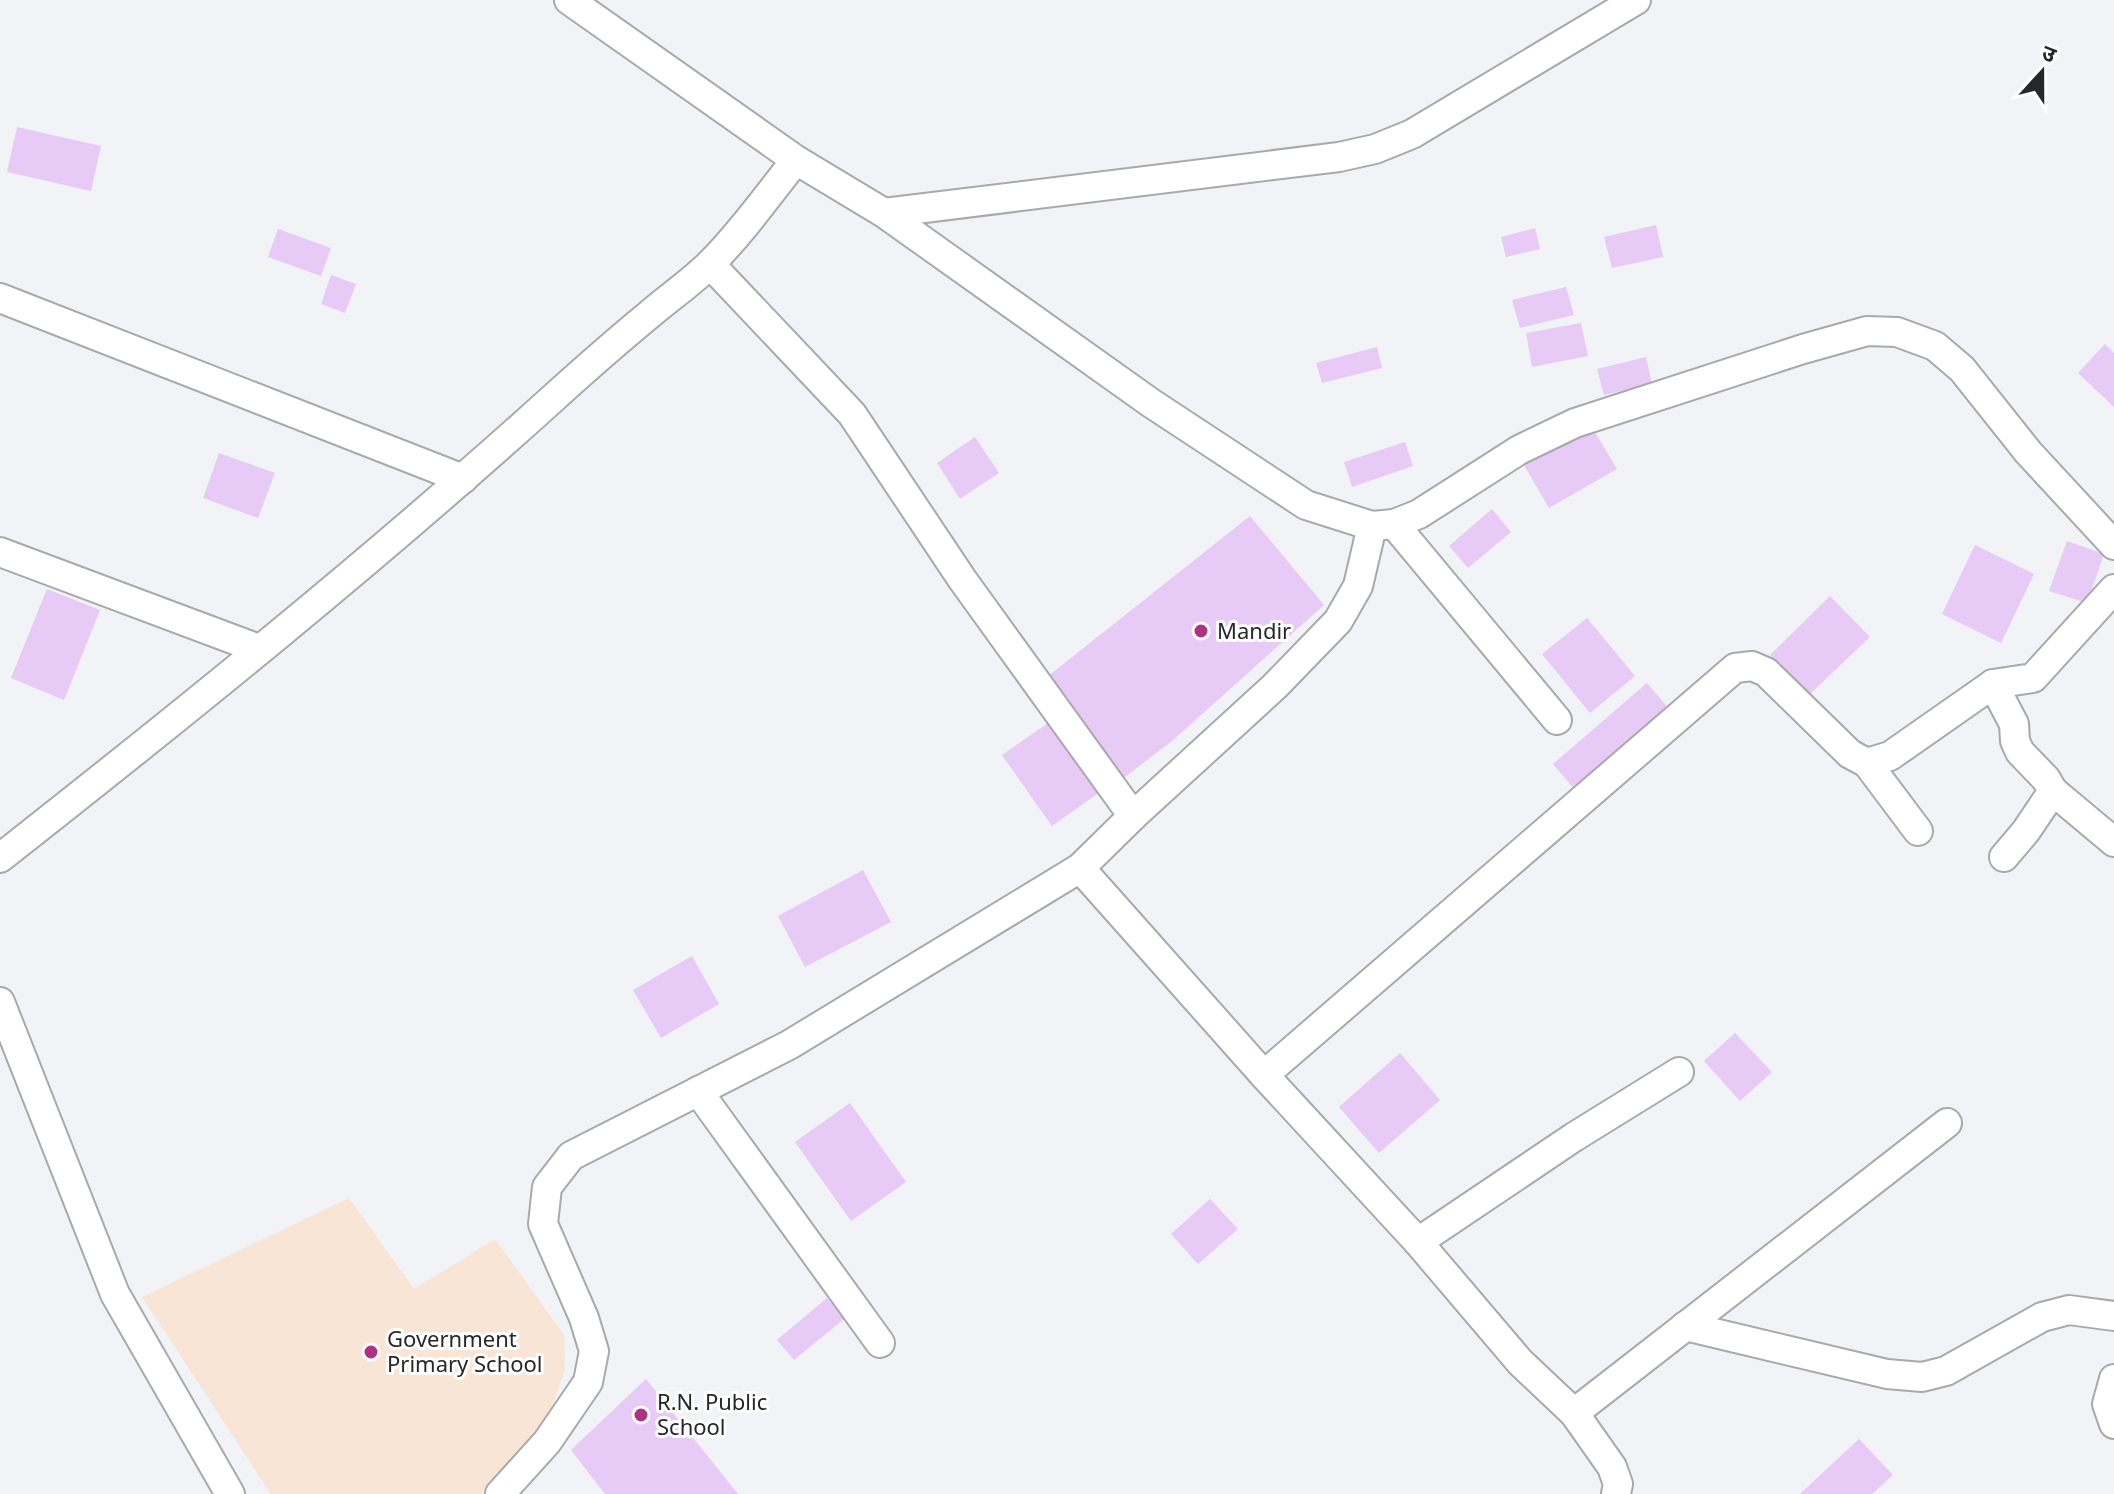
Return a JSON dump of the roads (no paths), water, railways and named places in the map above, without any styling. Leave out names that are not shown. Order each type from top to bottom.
[{"type":"street","points":[[569,0],[796,160],[884,213],[1151,403],[1306,505],[1383,525],[1419,514],[1519,450],[1575,423],[1867,331],[1897,332],[1935,346],[1962,369],[2028,452],[2114,545]]},
{"type":"street","points":[[884,213],[1339,157],[1375,149],[1412,134],[1636,0]]},
{"type":"street","points":[[0,858],[187,711],[354,573],[605,351],[710,264],[796,160]]},
{"type":"street","points":[[710,264],[852,414],[962,579],[1133,816]]},
{"type":"street","points":[[0,298],[463,479]]},
{"type":"street","points":[[1383,525],[1557,720]]},
{"type":"street","points":[[500,1494],[547,1442],[588,1382],[594,1351],[584,1318],[543,1224],[547,1187],[571,1156],[789,1045],[1080,868],[1275,686],[1338,621],[1358,586],[1383,525]]},
{"type":"street","points":[[0,552],[259,649]]},
{"type":"street","points":[[1867,763],[1890,756],[1993,684],[2033,678],[2114,589]]},
{"type":"street","points":[[1264,1075],[1735,668],[1752,666],[1766,672],[1850,754],[1867,763],[1918,831]]},
{"type":"street","points":[[1993,684],[2014,724],[2015,741],[2020,752],[2046,779],[2053,791],[2114,842]]},
{"type":"street","points":[[2004,857],[2053,791]]},
{"type":"street","points":[[1080,868],[1418,1242],[1520,1362],[1574,1413],[1612,1467],[1618,1484],[1616,1494]]},
{"type":"street","points":[[0,1002],[115,1294],[230,1494]]},
{"type":"street","points":[[1418,1242],[1574,1137],[1679,1072]]},
{"type":"street","points":[[698,1091],[880,1343]]},
{"type":"street","points":[[1574,1413],[1947,1123]]},
{"type":"street","points":[[1685,1326],[1887,1374],[1922,1377],[1946,1371],[2042,1317],[2069,1310],[2114,1316]]},
{"type":"street","points":[[2114,1379],[2107,1404],[2114,1424]]},
{"type":"place","name":"Mandir","points":[[1201,631]]},
{"type":"place","name":"Government Primary School","points":[[371,1352]]},
{"type":"place","name":"R.N. Public School","points":[[641,1415]]}]
